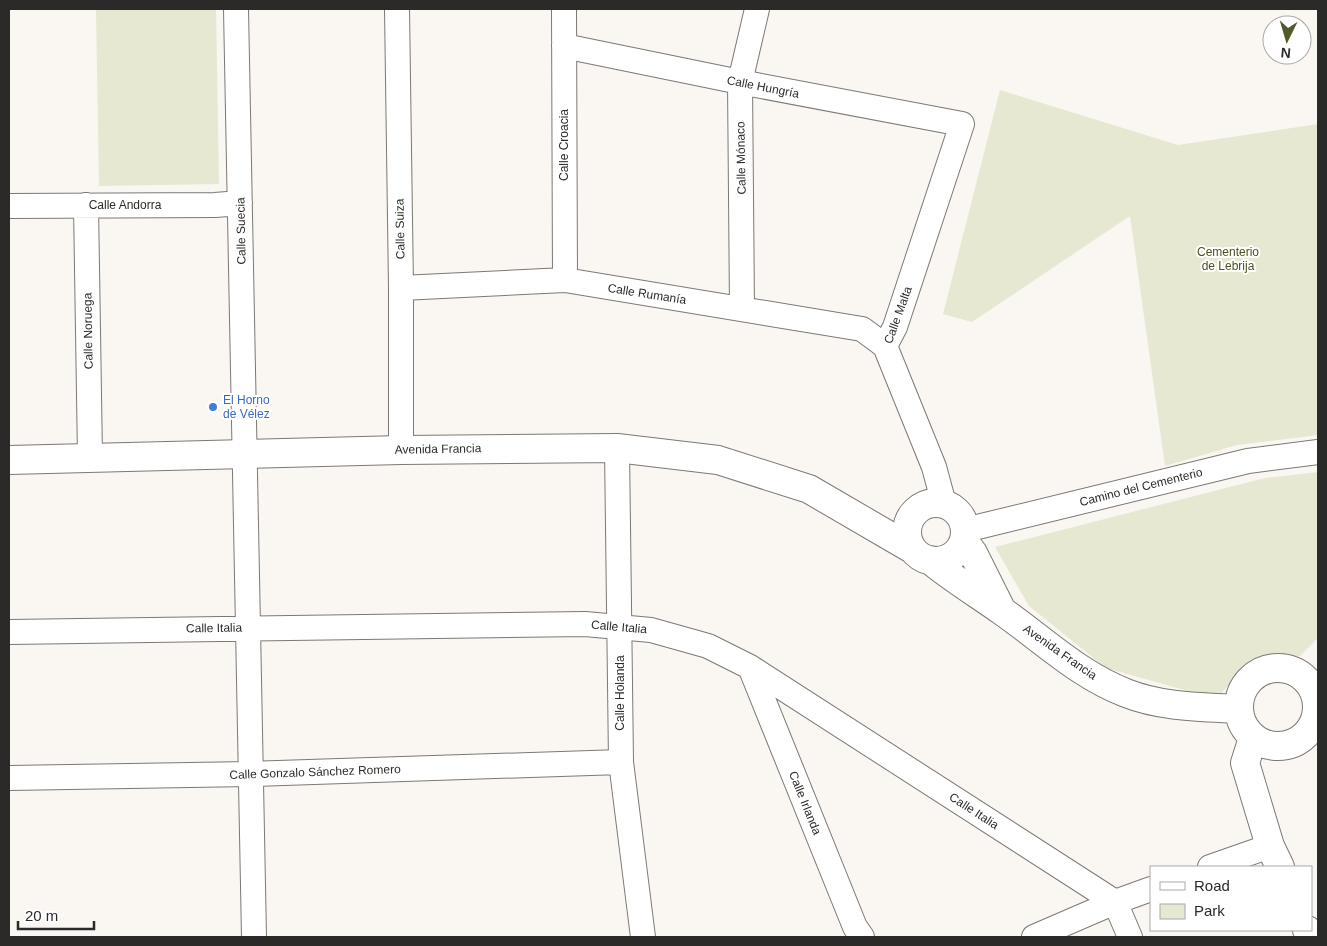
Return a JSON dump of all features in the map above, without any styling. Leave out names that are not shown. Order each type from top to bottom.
[{"type":"street","name":"Calle Suecia","points":[[236,9],[254,937]]},
{"type":"street","name":"Calle Suiza","points":[[397,9],[401,450]]},
{"type":"street","name":"Calle Croacia","points":[[564,9],[565,280]]},
{"type":"street","name":"Calle Mónaco","points":[[742,309],[740,82],[757,9]]},
{"type":"street","name":"Calle Hungría","points":[[564,46],[962,124]]},
{"type":"street","name":"Calle Malta","points":[[944,504],[934,467],[885,346],[895,327],[962,124]]},
{"type":"street","name":"Calle Andorra","points":[[9,206],[215,205],[240,203]]},
{"type":"street","name":"Calle Noruega","points":[[86,205],[90,457]]},
{"type":"street","name":"Calle Rumanía","points":[[401,288],[565,280],[862,329],[885,346]]},
{"type":"street","name":"Avenida Francia","points":[[9,460],[244,453],[617,448],[718,460],[809,489],[855,514],[921,555],[948,576],[1002,611],[1084,673],[1126,693],[1176,706],[1238,710]]},
{"type":"street","name":"Calle Holanda","points":[[617,448],[621,762],[643,937]]},
{"type":"street","name":"Camino del Cementerio","points":[[965,535],[1248,461],[1318,452]]},
{"type":"street","points":[[934,502],[944,504],[952,507],[959,513],[965,535],[960,548],[947,559],[921,555],[907,533],[908,524],[916,510],[925,505],[934,502]]},
{"type":"street","name":"Avenida Francia","points":[[855,514],[882,514],[916,510]]},
{"type":"street","name":"Avenida Francia","points":[[965,535],[1002,611]]},
{"type":"street","name":"Calle Italia","points":[[9,632],[585,624],[651,630],[708,646],[750,667],[1115,902]]},
{"type":"street","name":"Calle Irlanda","points":[[750,667],[855,927],[862,937]]},
{"type":"street","points":[[1276,667],[1314,677],[1317,714],[1305,735],[1283,746],[1263,743],[1253,738],[1240,719],[1238,710],[1243,688],[1253,676],[1276,667]]},
{"type":"street","points":[[1216,866],[1275,856],[1244,763],[1253,738]]},
{"type":"street","name":"Calle Gonzalo Sánchez Romero","points":[[9,778],[250,774],[621,762]]},
{"type":"street","points":[[1034,937],[1115,902],[1150,889]]},
{"type":"street","points":[[1115,902],[1130,937]]},
{"type":"green space","points":[[96,9],[216,9],[219,184],[99,186]]},
{"type":"green space","name":"Cementerio de Lebrija","points":[[1000,90],[1178,145],[1318,124],[1318,435],[1237,445],[1165,466],[1130,216],[972,322],[943,314]]},
{"type":"green space","points":[[1318,472],[1318,638],[1300,656],[1251,661],[1216,699],[1106,668],[1029,606],[995,547],[1265,478]]},
{"type":"place","name":"El Horno de Vélez","points":[[213,407]]}]
